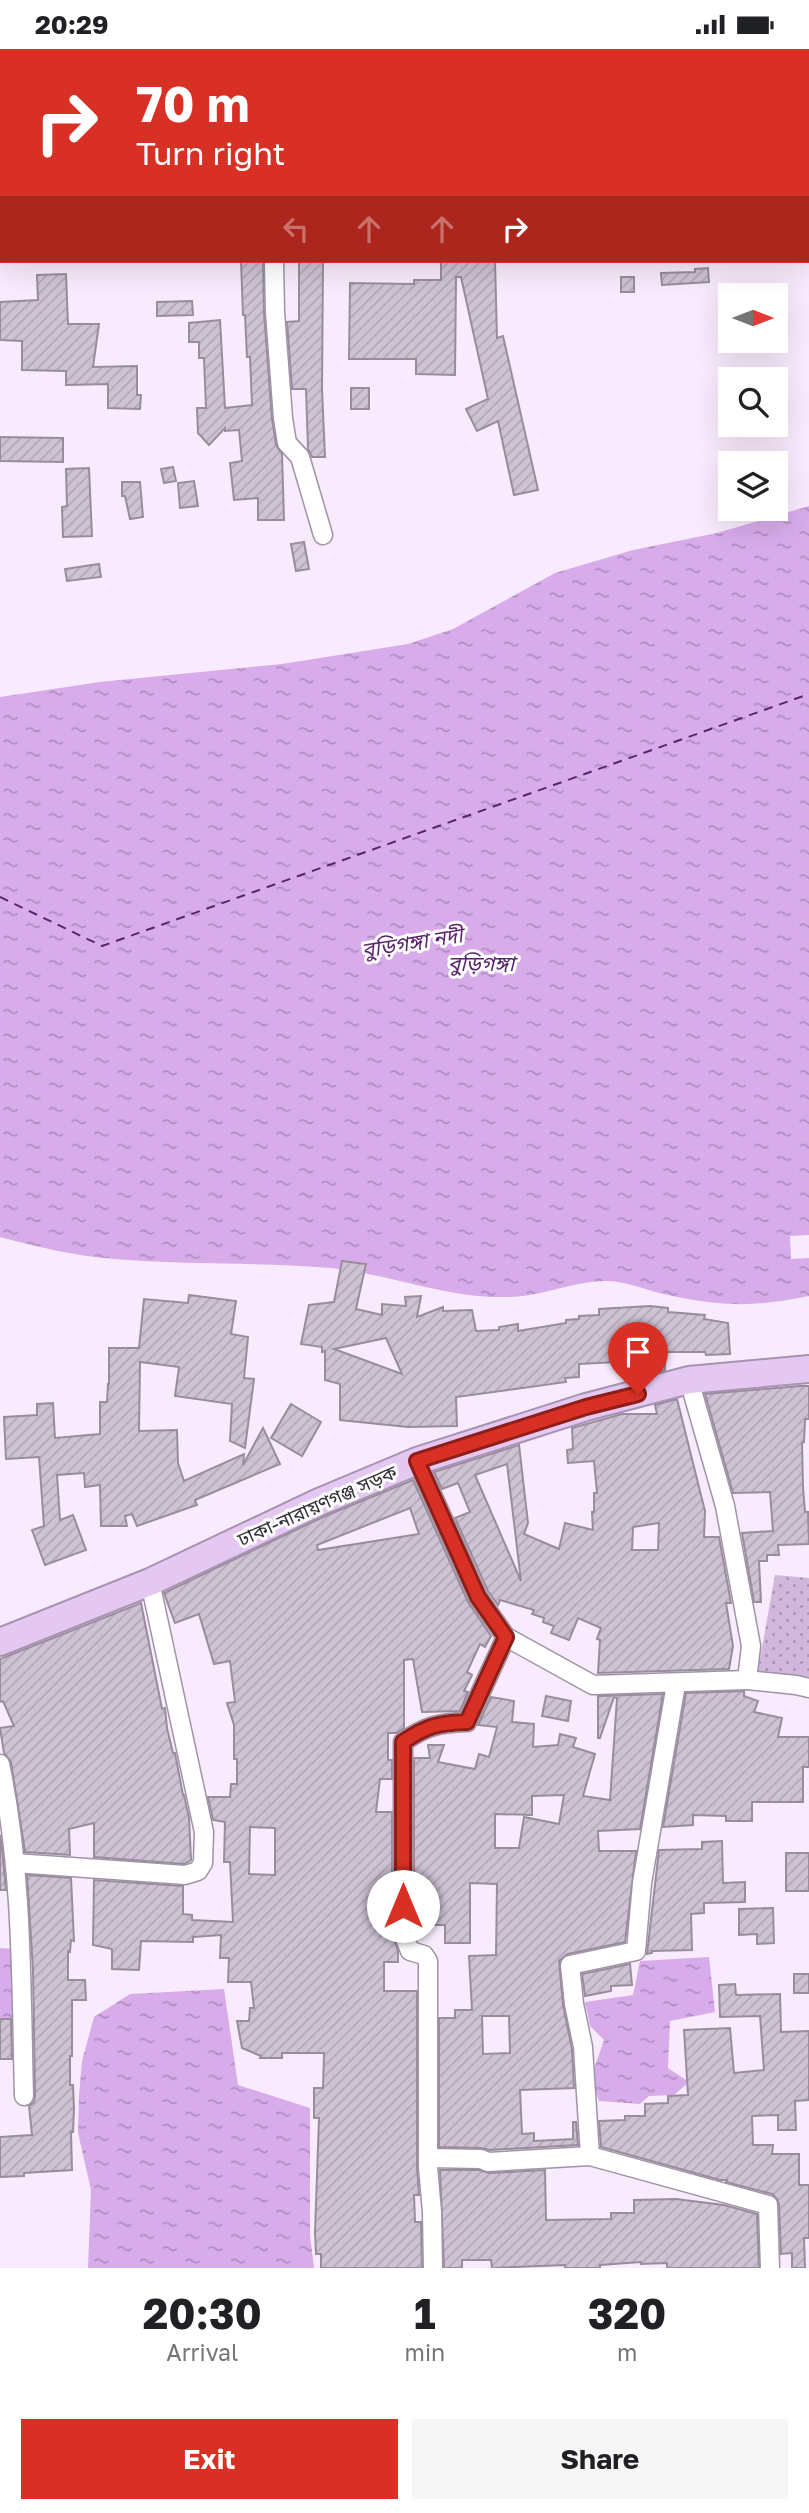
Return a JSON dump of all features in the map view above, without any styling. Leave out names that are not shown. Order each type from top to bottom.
[{"type":"highway","name":"ঢাকা-নারায়ণগঞ্জ সড়ক","points":[[0,1642],[150,1582],[319,1502],[417,1461],[586,1407],[690,1380],[809,1369]]},
{"type":"street","points":[[274,263],[275,311],[287,443],[300,457],[323,535]]},
{"type":"street","points":[[690,1380],[725,1506],[751,1646],[747,1680]]},
{"type":"street","points":[[417,1461],[478,1597],[506,1637],[593,1685],[747,1680],[809,1688]]},
{"type":"street","points":[[15,1863],[185,1875],[198,1871],[202,1863],[204,1832],[150,1582]]},
{"type":"street","points":[[433,2268],[428,2158],[428,1961],[424,1955],[410,1951],[403,1933],[403,1742],[424,1727],[467,1722],[506,1637]]},
{"type":"street","points":[[590,2156],[583,2047],[574,2004],[570,1965],[635,1951],[642,1883],[676,1684]]},
{"type":"street","points":[[0,1763],[15,1863],[24,2096]]},
{"type":"street","points":[[428,2158],[481,2159],[488,2162],[590,2156],[768,2205],[770,2268]]},
{"type":"shaded area","points":[[775,1575],[809,1578],[809,1693],[756,1681]]},
{"type":"water","name":"বুড়িগঙ্গা","points":[[809,506],[809,1296],[755,1304],[722,1303],[688,1299],[606,1281],[581,1283],[520,1296],[485,1297],[331,1268],[114,1259],[57,1251],[0,1237],[0,697],[100,682],[282,664],[408,644],[453,629],[555,573],[633,550],[717,533],[758,521],[788,521],[788,512]]},
{"type":"water","points":[[0,1948],[13,1949],[18,2023],[11,2027],[0,2022]]},
{"type":"water","points":[[709,1957],[715,2012],[670,2021],[668,2068],[689,2082],[674,2095],[649,2096],[640,2104],[599,2101],[591,2078],[604,2040],[590,2026],[585,2002],[633,1995],[640,1961]]},
{"type":"water","points":[[224,1989],[238,2085],[310,2108],[310,2235],[314,2268],[88,2268],[91,2190],[78,2133],[82,2061],[94,2017],[130,1994]]},
{"type":"pier","points":[[809,1235],[809,1258],[791,1259],[790,1236]]},
{"type":"building","points":[[241,263],[263,263],[272,419],[276,445],[282,454],[284,520],[258,520],[258,498],[234,500],[230,463],[242,461],[239,430],[225,431],[225,428],[209,445],[198,433],[197,408],[206,408],[204,358],[199,358],[199,342],[189,342],[189,323],[220,320],[225,408],[252,405],[250,357],[247,357]]},
{"type":"building","points":[[299,263],[323,263],[322,389],[325,457],[312,457],[308,449],[306,389],[292,389],[287,322],[299,321]]},
{"type":"building","points":[[441,263],[495,263],[497,338],[503,336],[538,490],[514,495],[498,421],[477,431],[466,409],[488,399],[461,277],[456,277],[455,375],[416,374],[416,359],[349,359],[350,283],[414,284],[414,280],[441,280]]},
{"type":"building","points":[[708,268],[709,282],[662,285],[661,273],[695,272],[695,269]]},
{"type":"building","points":[[66,274],[68,324],[99,324],[93,367],[137,366],[140,409],[108,408],[108,384],[66,385],[66,371],[22,370],[22,341],[0,340],[0,302],[38,300],[37,275]]},
{"type":"building","points":[[621,277],[634,277],[634,292],[621,292]]},
{"type":"building","points":[[192,301],[193,315],[157,316],[157,302]]},
{"type":"building","points":[[351,388],[369,388],[369,409],[351,409]]},
{"type":"building","points":[[0,437],[63,438],[63,462],[0,461]]},
{"type":"building","points":[[173,467],[176,481],[164,483],[161,469]]},
{"type":"building","points":[[89,468],[92,536],[63,537],[62,507],[67,506],[66,469]]},
{"type":"building","points":[[194,481],[198,506],[180,508],[178,483]]},
{"type":"building","points":[[122,482],[140,482],[143,517],[130,519],[125,496],[122,496]]},
{"type":"building","points":[[304,542],[309,569],[296,571],[291,544]]},
{"type":"building","points":[[99,564],[101,577],[67,581],[65,569]]},
{"type":"building","points":[[342,1261],[366,1264],[356,1309],[382,1315],[382,1304],[406,1306],[405,1297],[421,1296],[417,1317],[443,1307],[443,1311],[472,1310],[476,1331],[499,1330],[499,1327],[518,1324],[518,1331],[566,1323],[566,1320],[579,1319],[579,1316],[599,1315],[599,1309],[650,1306],[668,1308],[668,1312],[705,1315],[704,1319],[728,1323],[730,1354],[665,1352],[665,1370],[636,1378],[636,1361],[579,1364],[579,1377],[565,1378],[566,1382],[456,1397],[457,1426],[408,1427],[340,1420],[340,1384],[325,1380],[325,1351],[322,1352],[322,1347],[301,1344],[309,1305],[334,1302]],"holes":[[[386,1338],[402,1374],[334,1349]]]},
{"type":"building","points":[[189,1295],[236,1301],[231,1334],[248,1337],[244,1378],[254,1379],[245,1448],[230,1441],[232,1404],[175,1396],[179,1367],[140,1362],[139,1431],[177,1430],[178,1463],[184,1481],[244,1454],[243,1465],[263,1428],[280,1464],[195,1500],[197,1505],[137,1526],[132,1514],[125,1516],[127,1526],[101,1526],[100,1485],[85,1487],[84,1473],[57,1475],[60,1520],[73,1515],[86,1550],[45,1565],[32,1530],[44,1526],[39,1457],[6,1459],[4,1417],[37,1415],[37,1404],[53,1403],[55,1438],[100,1434],[100,1402],[107,1402],[109,1384],[109,1348],[139,1348],[144,1299],[188,1303]]},
{"type":"building","points":[[809,1386],[809,1419],[805,1419],[802,1443],[809,1544],[778,1545],[779,1555],[767,1555],[767,1561],[759,1561],[761,1602],[754,1602],[742,1533],[773,1531],[770,1492],[733,1493],[705,1394]]},
{"type":"building","points":[[677,1399],[705,1511],[704,1537],[719,1537],[731,1603],[726,1603],[733,1646],[729,1669],[598,1673],[600,1640],[597,1639],[601,1628],[578,1618],[569,1640],[551,1633],[554,1626],[543,1622],[544,1618],[532,1614],[534,1610],[500,1600],[498,1605],[488,1591],[455,1518],[470,1512],[458,1483],[442,1489],[434,1472],[519,1445],[528,1523],[524,1534],[559,1549],[565,1523],[593,1530],[594,1493],[597,1493],[594,1461],[568,1463],[567,1450],[573,1449],[572,1428],[622,1414],[657,1414],[655,1405]],"holes":[[[507,1464],[521,1581],[475,1475]],[[659,1523],[658,1550],[632,1550],[633,1527]]]},
{"type":"building","points":[[291,1404],[321,1422],[302,1456],[271,1438]]},
{"type":"building","points":[[413,1480],[468,1602],[491,1636],[485,1647],[480,1644],[467,1672],[472,1675],[464,1691],[468,1692],[460,1711],[422,1712],[413,1659],[404,1660],[404,1728],[397,1733],[388,1733],[388,1760],[392,1760],[392,1779],[380,1779],[376,1812],[392,1812],[392,1933],[398,1951],[398,1962],[384,1962],[384,1991],[417,1991],[419,2195],[414,2195],[415,2222],[421,2222],[422,2268],[321,2268],[321,2254],[316,2254],[315,2233],[319,2118],[314,2118],[314,2088],[323,2088],[324,2053],[282,2053],[282,2058],[260,2058],[261,2056],[242,2048],[237,2021],[249,2021],[250,2008],[254,2008],[251,1982],[228,1982],[229,1958],[220,1958],[221,1935],[193,1937],[193,1942],[141,1941],[139,1970],[112,1969],[112,1949],[93,1945],[94,1880],[183,1886],[183,1914],[192,1915],[192,1920],[233,1922],[230,1862],[224,1862],[225,1822],[213,1820],[208,1797],[230,1797],[231,1784],[237,1784],[234,1725],[227,1703],[235,1702],[230,1661],[214,1664],[199,1614],[175,1623],[164,1593],[325,1516]],"holes":[[[410,1508],[419,1534],[318,1550],[317,1545]],[[250,1827],[275,1828],[275,1875],[249,1874]]]},
{"type":"building","points":[[141,1603],[162,1709],[165,1708],[167,1728],[189,1818],[191,1860],[184,1864],[94,1857],[94,1823],[69,1829],[70,1855],[25,1852],[11,1762],[4,1753],[0,1728],[14,1726],[3,1701],[0,1702],[0,1659]]},
{"type":"building","points":[[744,1691],[744,1696],[758,1701],[754,1712],[782,1718],[778,1737],[809,1737],[809,1767],[803,1767],[803,1802],[752,1802],[752,1821],[726,1821],[726,1816],[693,1815],[693,1825],[663,1827],[686,1693]]},
{"type":"building","points":[[663,1694],[640,1829],[598,1831],[599,1851],[636,1851],[625,1942],[568,1954],[559,1961],[563,2005],[572,2049],[574,2088],[520,2090],[522,2134],[534,2133],[534,2141],[573,2139],[573,2122],[576,2122],[578,2145],[490,2150],[439,2147],[439,2018],[455,2018],[455,2010],[472,2010],[469,1956],[496,1955],[497,1884],[470,1883],[470,1943],[445,1943],[445,1925],[414,1925],[414,1758],[430,1758],[428,1745],[444,1745],[438,1762],[475,1769],[479,1754],[489,1757],[497,1727],[478,1725],[491,1697],[514,1701],[512,1722],[534,1724],[533,1747],[558,1745],[560,1734],[576,1738],[573,1747],[595,1754],[583,1796],[610,1800],[617,1698],[614,1697],[598,1738],[598,1696]],"holes":[[[564,1795],[559,1824],[524,1817],[519,1848],[495,1848],[495,1814],[532,1815],[532,1796]],[[482,2016],[509,2016],[510,2053],[483,2054]]]},
{"type":"building","points":[[546,1696],[571,1701],[568,1721],[542,1716]]},
{"type":"building","points":[[0,1835],[2,1848],[6,1890],[0,1890]]},
{"type":"building","points":[[722,1841],[723,1883],[745,1882],[745,1902],[704,1903],[704,1913],[691,1914],[692,1950],[652,1951],[647,1954],[659,1850],[702,1849],[702,1842]]},
{"type":"building","points":[[786,1853],[809,1853],[809,1891],[786,1891]]},
{"type":"building","points":[[27,1875],[71,1878],[74,1941],[71,1940],[70,1952],[68,1951],[68,1980],[85,1980],[86,2000],[72,2000],[72,2170],[0,2177],[0,2137],[32,2135],[29,2106],[34,2102],[35,2096],[33,1970]]},
{"type":"building","points":[[773,1908],[774,1943],[757,1944],[757,1934],[739,1935],[739,1909]]},
{"type":"building","points":[[630,1964],[632,1985],[611,1986],[611,1991],[585,1996],[582,1974]]},
{"type":"building","points":[[794,1974],[809,1974],[809,1993],[794,1993]]},
{"type":"building","points":[[735,1984],[736,1995],[780,1994],[781,2032],[809,2031],[809,2100],[795,2101],[796,2130],[778,2130],[778,2115],[752,2116],[753,2145],[773,2145],[772,2154],[799,2154],[799,2185],[809,2185],[809,2238],[804,2238],[805,2268],[792,2268],[792,2253],[781,2254],[779,2205],[772,2194],[601,2147],[599,2121],[625,2120],[625,2116],[645,2116],[645,2104],[668,2103],[668,2096],[688,2095],[684,2030],[730,2028],[734,2073],[764,2070],[760,2016],[720,2017],[719,1985]]},
{"type":"building","points":[[0,2019],[11,2019],[12,2059],[0,2059]]},
{"type":"building","points":[[440,2170],[479,2170],[489,2173],[545,2170],[546,2220],[611,2219],[611,2213],[634,2213],[634,2200],[676,2199],[724,2205],[757,2214],[759,2268],[667,2268],[667,2263],[641,2262],[600,2265],[600,2268],[565,2268],[565,2265],[492,2268],[491,2260],[462,2260],[462,2268],[444,2268]]},
{"type":"ferry route","points":[[0,897],[102,946],[809,694]]},
{"type":"route","points":[[403,1906],[403,1742],[424,1727],[467,1722],[506,1637],[478,1597],[417,1461],[586,1407],[638,1394]]},
{"type":"water label","name":"বুড়িগঙ্গা নদী","points":[[412,942]]}]
